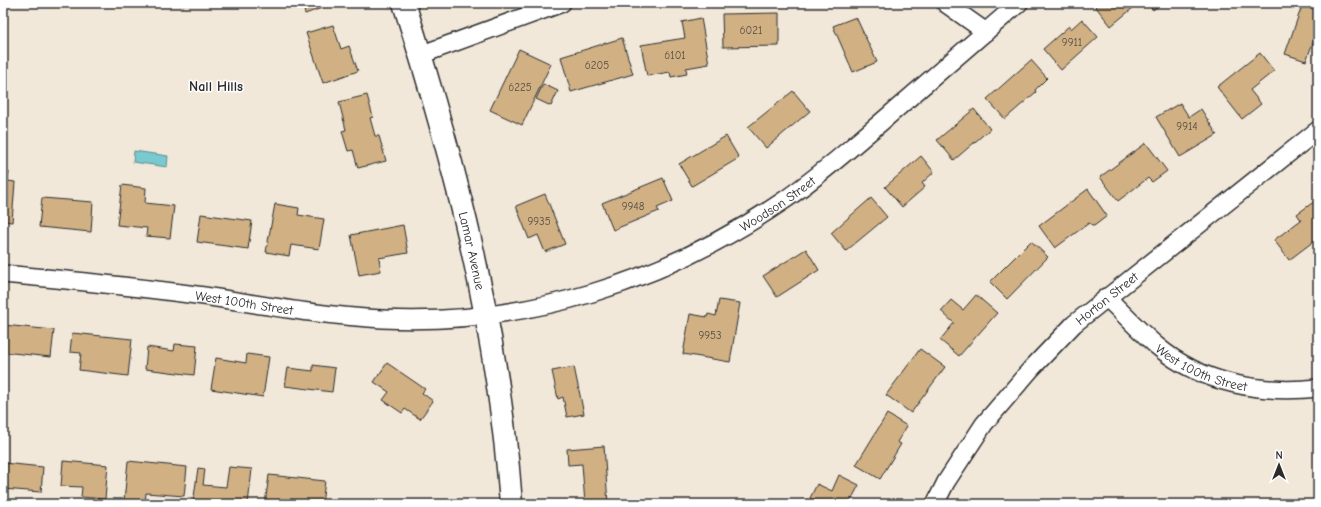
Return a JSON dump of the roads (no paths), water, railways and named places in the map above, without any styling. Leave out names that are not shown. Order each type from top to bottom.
[{"type":"street","name":"Lamar Avenue","points":[[404,3],[458,186],[486,315],[494,355],[511,504]]},
{"type":"street","points":[[420,55],[562,3]]},
{"type":"street","points":[[945,3],[986,32]]},
{"type":"street","name":"Woodson Street","points":[[486,315],[542,307],[608,289],[671,265],[730,236],[785,200],[824,170],[1020,3]]},
{"type":"street","name":"Horton Street","points":[[935,504],[946,482],[984,424],[1031,368],[1074,324],[1106,297],[1318,130]]},
{"type":"street","name":"West 100th Street","points":[[3,274],[98,283],[329,315],[366,318],[436,320],[486,315]]},
{"type":"street","name":"West 100th Street","points":[[1106,297],[1158,346],[1174,358],[1204,374],[1243,387],[1280,391],[1318,388]]},
{"type":"water","points":[[134,151],[168,156],[167,167],[133,162]]},
{"type":"district","name":"Nall Hills","points":[[216,86]]}]
